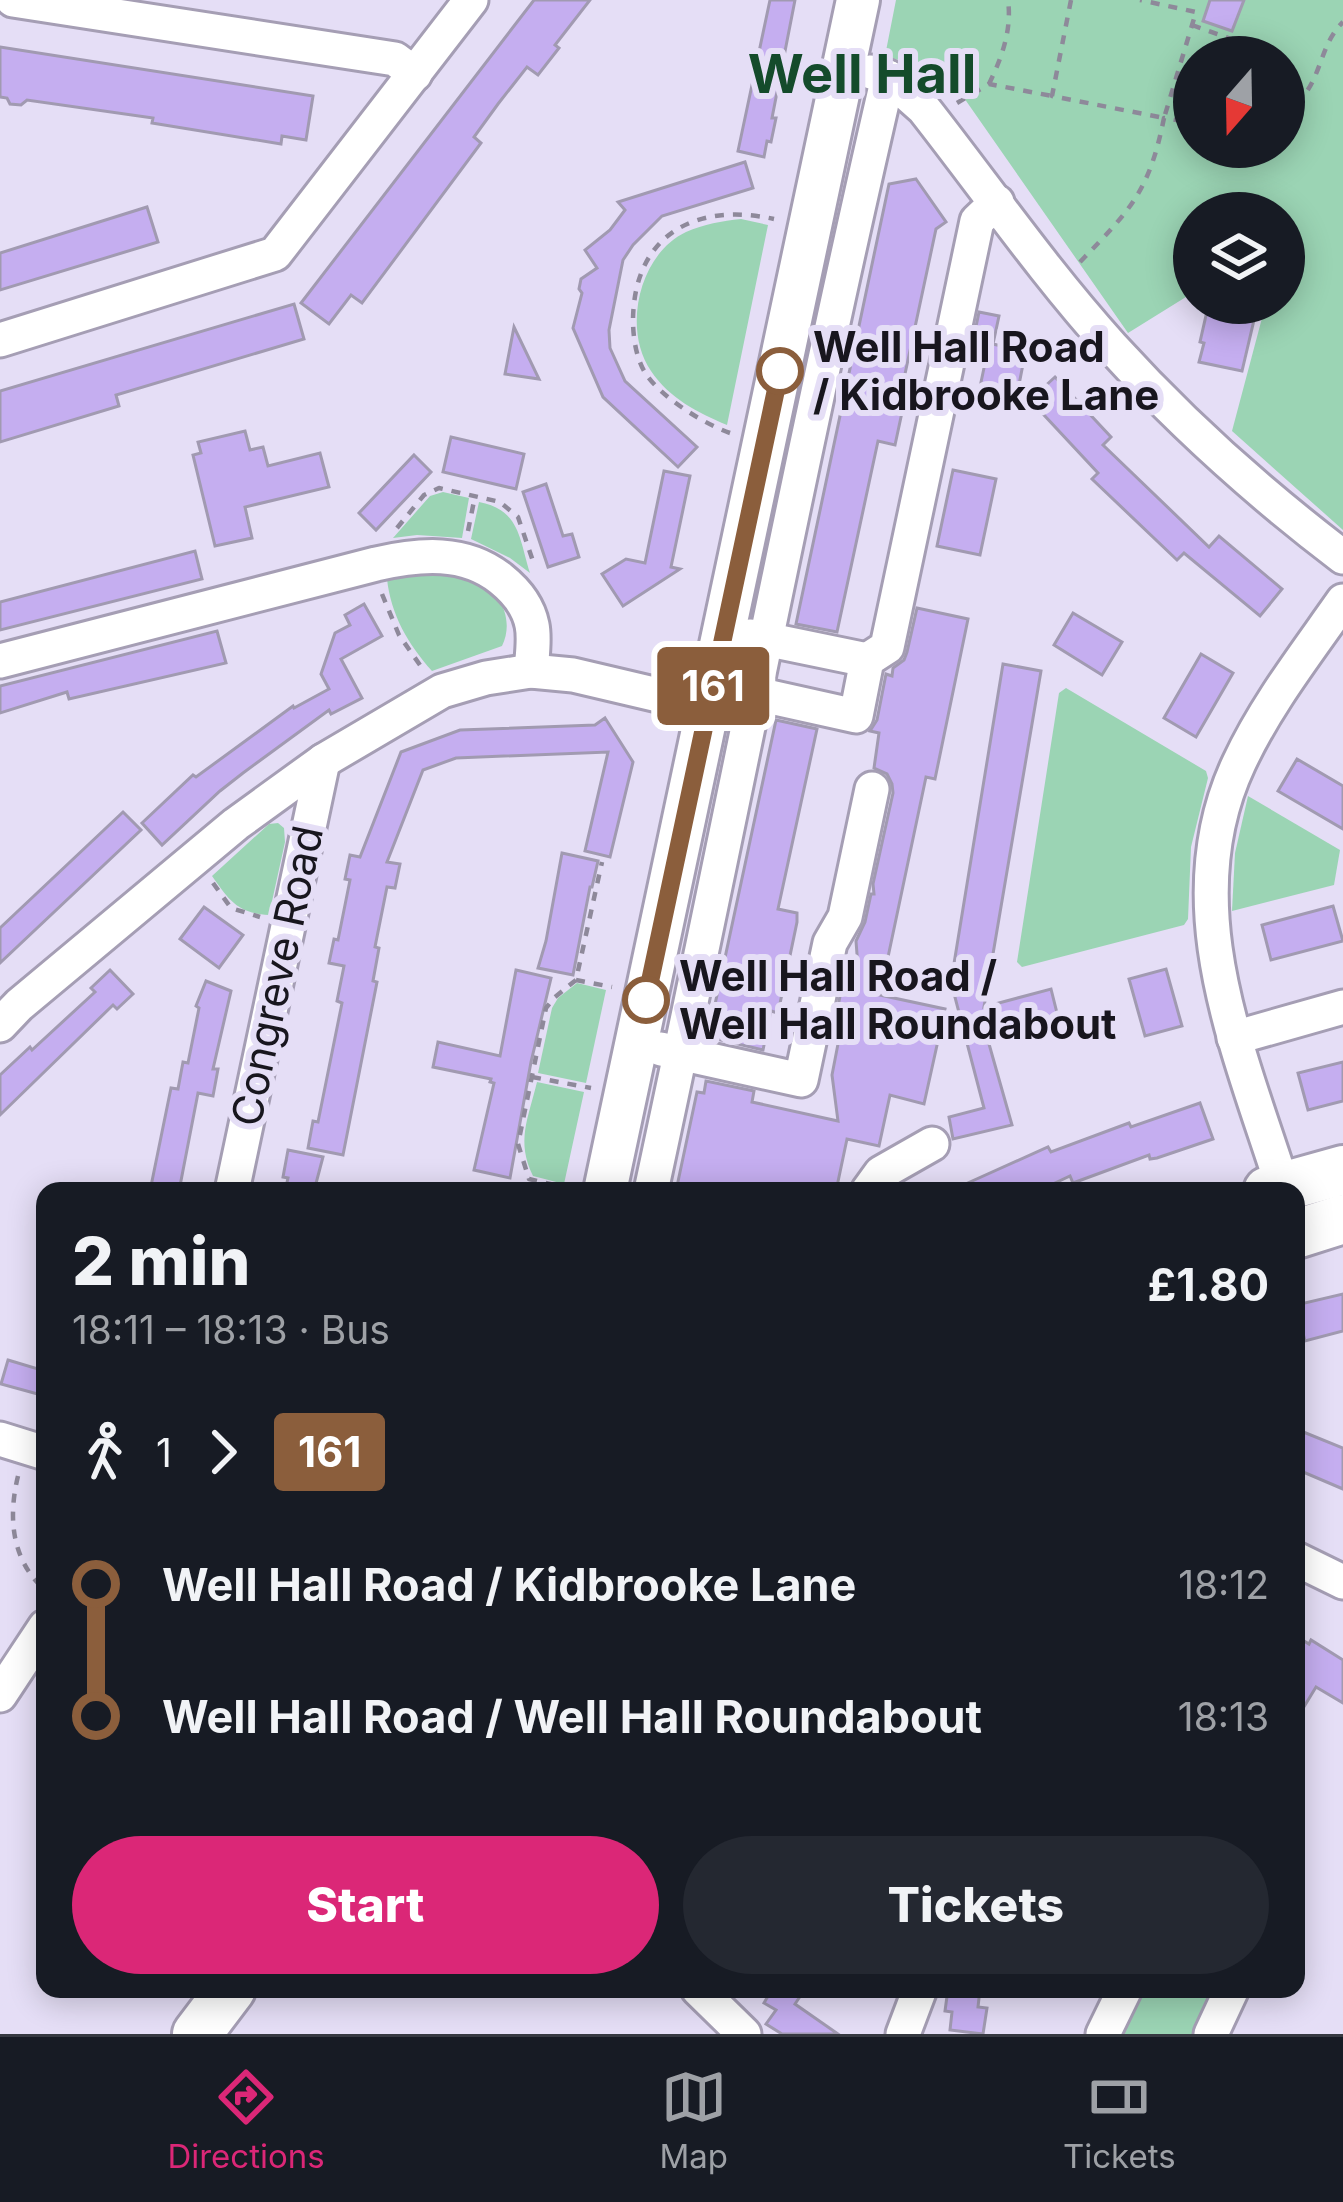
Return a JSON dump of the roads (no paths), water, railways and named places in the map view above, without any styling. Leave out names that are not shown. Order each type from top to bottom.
[{"type":"highway","points":[[1305,1198],[1343,1170]]},
{"type":"highway","points":[[1305,1214],[1343,1219]]},
{"type":"highway","points":[[197,2034],[224,1998]]},
{"type":"main road","points":[[592,1182],[636,1044],[725,630],[774,497],[858,0]]},
{"type":"street","points":[[13,0],[395,59],[415,74]]},
{"type":"street","points":[[0,340],[275,254],[471,0]]},
{"type":"street","points":[[844,65],[888,77],[924,109],[1110,345],[1241,475],[1343,557]]},
{"type":"street","points":[[654,1182],[767,640],[774,497],[888,77]]},
{"type":"street","points":[[0,1025],[236,824],[323,761],[442,691],[531,671],[711,696],[756,694],[856,716],[868,660],[887,647],[977,221],[997,202]]},
{"type":"street","points":[[0,661],[423,556],[462,558],[490,570],[514,589],[528,610],[533,629],[531,671]]},
{"type":"street","points":[[1278,1182],[1220,988],[1211,933],[1211,872],[1219,822],[1236,768],[1266,710],[1343,601]]},
{"type":"street","points":[[725,630],[868,660]]},
{"type":"street","name":"Congreve Road","points":[[234,1182],[323,761]]},
{"type":"street","points":[[636,1044],[801,1080],[830,943],[845,916],[872,789]]},
{"type":"street","points":[[1234,1038],[1343,1007]]},
{"type":"street","points":[[874,1182],[881,1173],[932,1144]]},
{"type":"street","points":[[1305,1563],[1343,1582]]},
{"type":"street","points":[[0,1694],[36,1640]]},
{"type":"street","points":[[707,1998],[744,2034]]},
{"type":"street","points":[[903,2034],[917,1998]]},
{"type":"street","points":[[1103,2034],[1121,1998]]},
{"type":"street","points":[[1211,2034],[1228,1998]]},
{"type":"place","name":"Well Hall Road / Kidbrooke Lane","points":[[780,371]]},
{"type":"place","name":"Well Hall Road / Well Hall Roundabout","points":[[646,1000]]},
{"type":"district","name":"Well Hall","points":[[862,74]]}]
